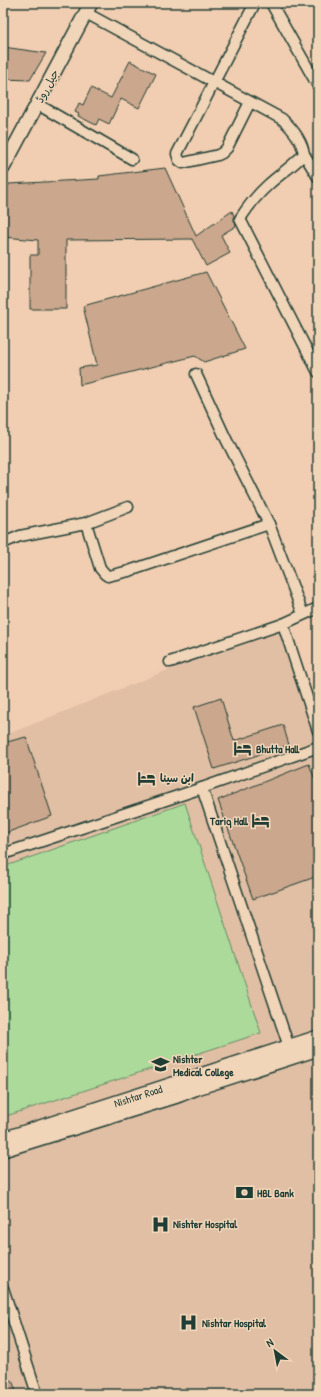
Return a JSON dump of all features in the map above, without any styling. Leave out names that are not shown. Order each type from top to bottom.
[{"type":"main road","name":"جیل روڈ","points":[[3,168],[88,8]]},
{"type":"main road","name":"Nishtar Road","points":[[3,1150],[177,1096],[291,1052],[318,1037]]},
{"type":"main road","name":"Nishtar Road","points":[[3,1139],[291,1052],[318,1049]]},
{"type":"street","points":[[250,102],[227,148],[222,153],[183,162],[179,160],[177,154],[255,3]]},
{"type":"street","points":[[271,3],[318,86]]},
{"type":"street","points":[[88,8],[282,119],[291,128],[303,145],[304,154],[318,177]]},
{"type":"street","points":[[37,104],[132,159]]},
{"type":"street","points":[[304,154],[297,162],[267,186],[249,204],[240,219],[318,372]]},
{"type":"street","points":[[196,374],[226,439],[270,524],[303,614]]},
{"type":"street","points":[[3,543],[20,536],[86,523],[128,507]]},
{"type":"street","points":[[86,523],[100,568],[104,574],[108,576],[129,571],[270,524]]},
{"type":"street","points":[[170,662],[283,624],[318,608]]},
{"type":"street","points":[[283,624],[318,731]]},
{"type":"street","points":[[3,854],[202,788],[318,747]]},
{"type":"street","points":[[202,788],[291,1052]]},
{"type":"street","points":[[3,1288],[37,1394]]},
{"type":"shaded area","name":"Nishter Medical College","points":[[283,624],[318,725],[318,1394],[3,1394],[3,736]]},
{"type":"green space","points":[[185,803],[261,1033],[3,1117],[3,867]]},
{"type":"building","points":[[3,47],[46,53],[30,80],[3,79]]},
{"type":"building","points":[[130,61],[156,74],[139,108],[121,99],[109,124],[99,119],[96,125],[78,116],[79,114],[75,112],[79,103],[83,105],[91,88],[111,98]]},
{"type":"building","points":[[165,168],[196,236],[232,211],[236,226],[221,235],[230,253],[206,266],[192,239],[66,240],[66,309],[30,309],[30,255],[38,255],[38,240],[3,237],[3,196],[9,184],[99,179],[99,176]]},
{"type":"building","points":[[206,272],[245,349],[204,362],[195,356],[80,385],[79,368],[97,365],[83,306]]},
{"type":"building","points":[[221,698],[234,741],[283,725],[289,745],[214,769],[194,707]]},
{"type":"building","points":[[26,737],[52,816],[3,834],[3,743]]},
{"type":"building","points":[[309,764],[318,787],[318,876],[253,899],[218,800]]},
{"type":"building","points":[[12,1380],[17,1394],[3,1394],[3,1383]]},
{"type":"place","name":"Bhutta Hall","points":[[243,749]]},
{"type":"place","name":"ابن سینا","points":[[147,778]]},
{"type":"place","name":"Tariq Hall","points":[[261,821]]},
{"type":"place","name":"Nishter Medical College","points":[[160,1065]]},
{"type":"place","name":"HBL Bank","points":[[244,1193]]},
{"type":"place","name":"Nishter Hospital","points":[[160,1224]]},
{"type":"place","name":"Nishtar Hospital","points":[[189,1323]]}]
